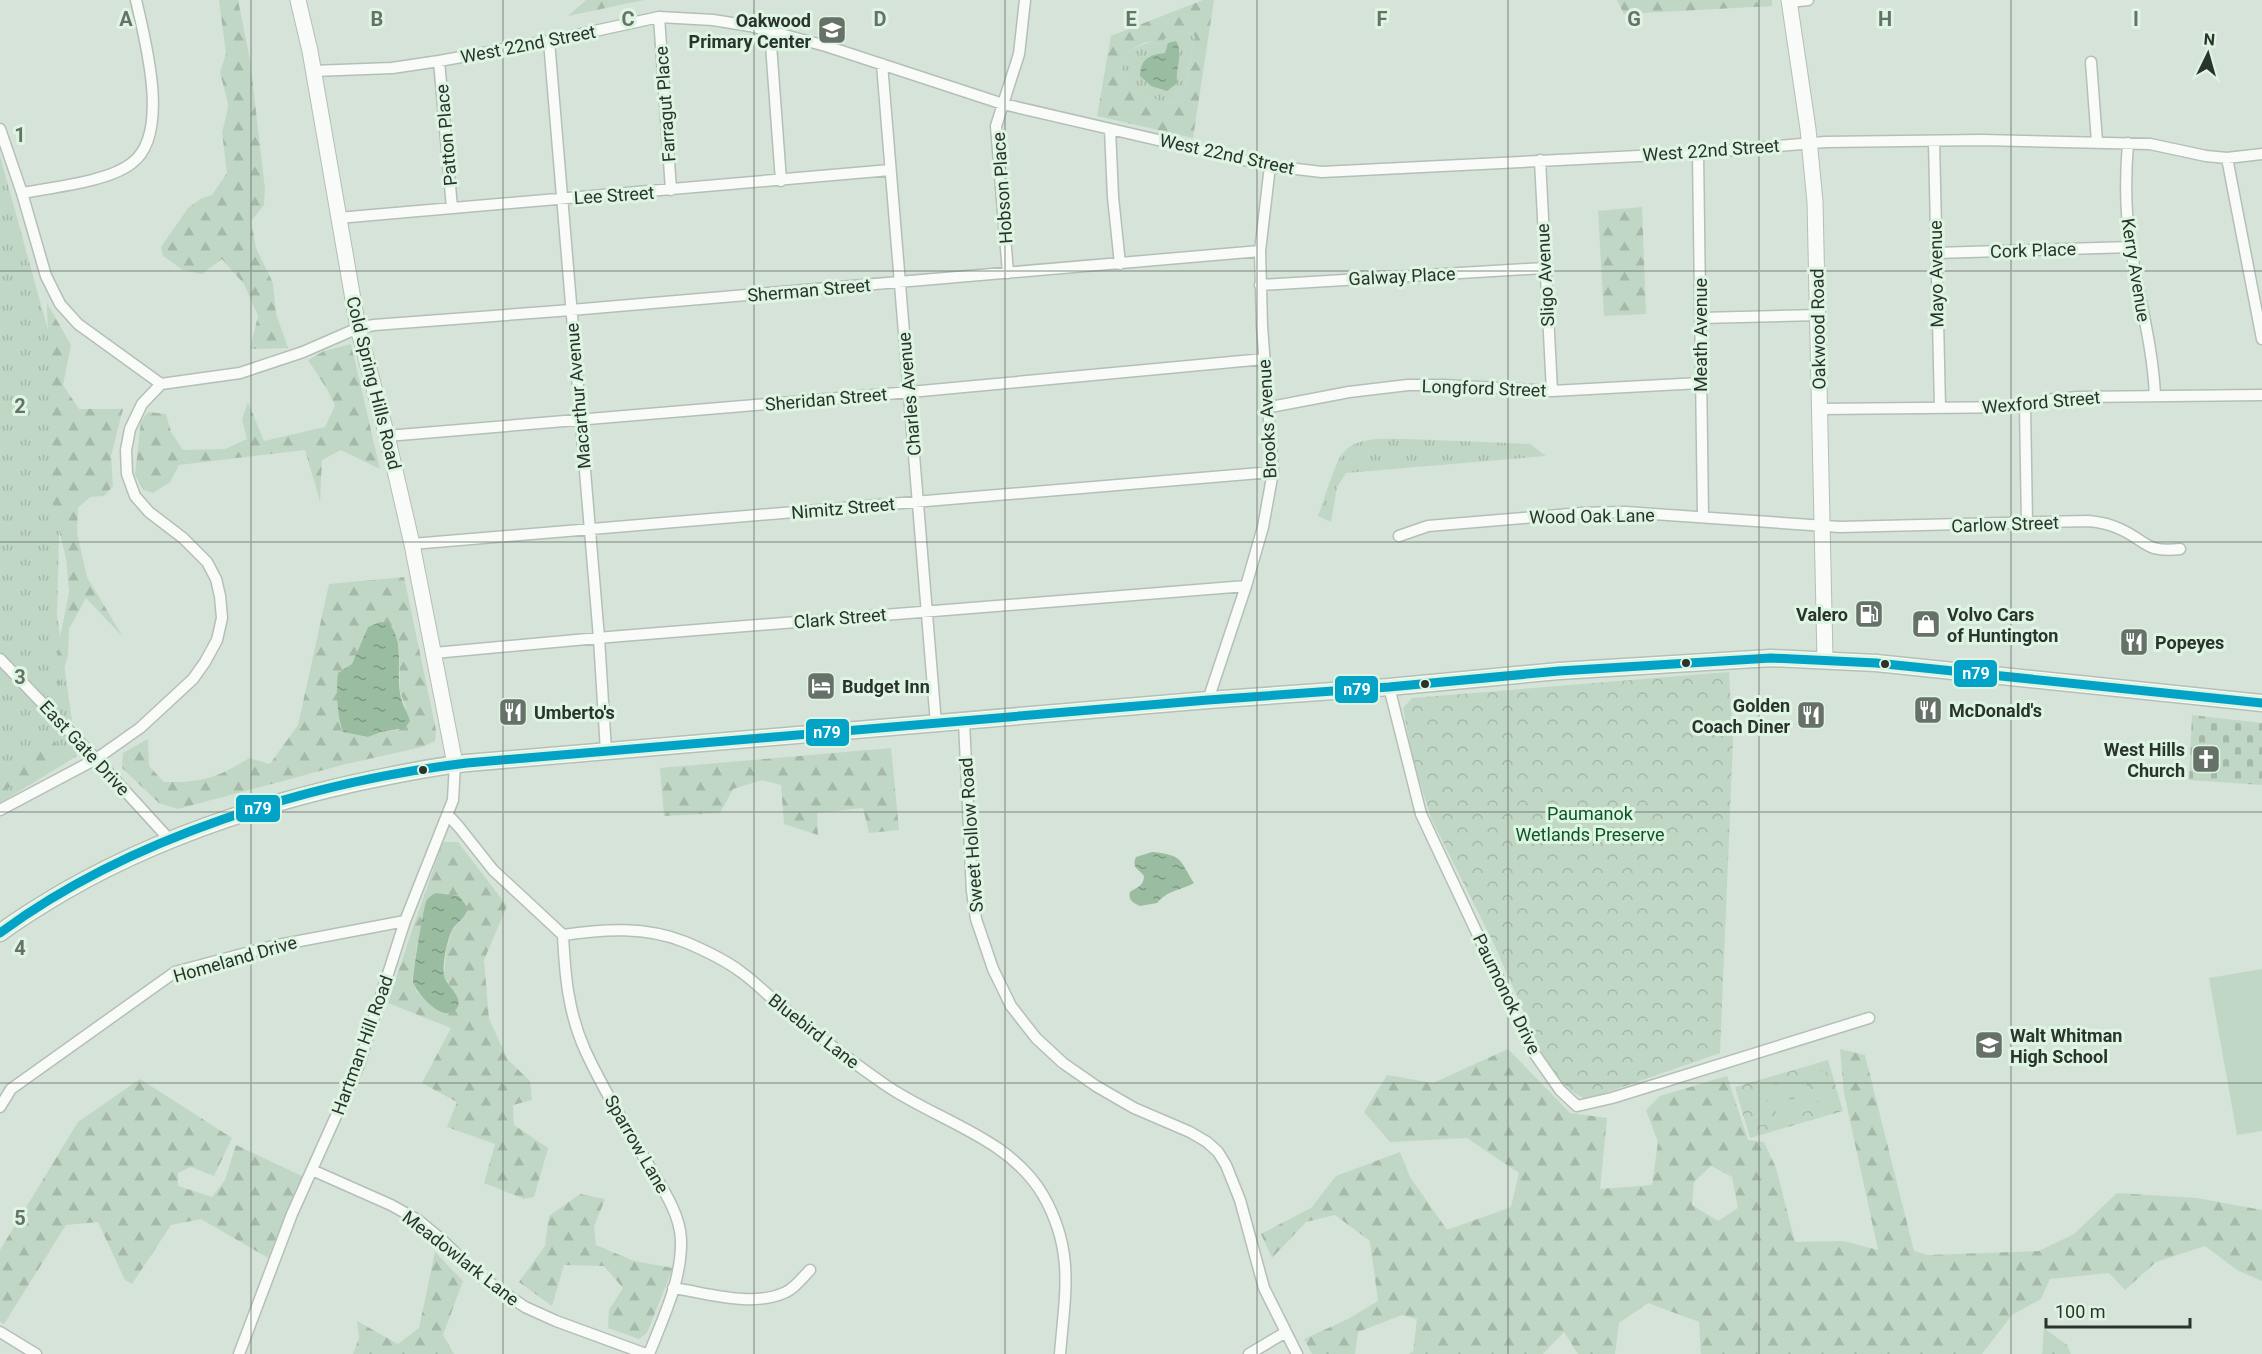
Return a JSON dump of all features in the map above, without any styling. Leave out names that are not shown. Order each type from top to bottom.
[{"type":"main road","points":[[0,933],[35,909],[105,868],[169,839],[233,816],[306,794],[455,764],[1626,666],[1771,658],[1826,659],[2262,703]]},
{"type":"street","points":[[22,194],[100,177],[125,168],[142,154],[150,128],[152,76],[136,0]]},
{"type":"street","name":"Cold Spring Hills Road","points":[[298,0],[314,71],[358,328],[387,436],[412,544],[455,764]]},
{"type":"street","name":"Hobson Place","points":[[1008,273],[996,126],[1019,54],[1025,0]]},
{"type":"street","points":[[1789,1],[1808,0]]},
{"type":"street","name":"Oakwood Road","points":[[1789,1],[1815,202],[1826,659]]},
{"type":"street","name":"West 22nd Street","points":[[314,71],[392,68],[439,62],[659,17],[713,20],[770,31],[882,64],[1003,104],[1270,166],[1322,172],[1698,153],[1809,143],[2097,141],[2150,144],[2227,158],[2262,154]]},
{"type":"street","name":"Farragut Place","points":[[659,17],[671,190]]},
{"type":"street","points":[[770,31],[781,181]]},
{"type":"street","name":"Macarthur Avenue","points":[[549,41],[599,638],[606,751]]},
{"type":"street","name":"Patton Place","points":[[439,62],[452,208]]},
{"type":"street","points":[[2091,62],[2097,141]]},
{"type":"street","name":"Charles Avenue","points":[[882,64],[936,724]]},
{"type":"street","points":[[0,129],[46,276],[60,304],[78,324],[161,384],[142,404],[132,422],[126,450],[127,474],[135,496],[149,512],[183,538],[207,562],[216,579],[222,618],[217,640],[205,662],[192,679],[140,728],[96,759],[0,810]]},
{"type":"street","points":[[1110,129],[1113,197],[1120,264]]},
{"type":"street","name":"Mayo Avenue","points":[[1934,141],[1940,408]]},
{"type":"street","name":"Kerry Avenue","points":[[2128,142],[2125,175],[2126,200],[2131,247],[2151,355],[2155,396]]},
{"type":"street","name":"Meath Avenue","points":[[1698,153],[1703,517]]},
{"type":"street","points":[[2227,158],[2259,307],[2262,339]]},
{"type":"street","name":"Sligo Avenue","points":[[1540,160],[1552,391]]},
{"type":"street","name":"Brooks Avenue","points":[[1208,700],[1263,527],[1273,472],[1260,285],[1260,251],[1270,166]]},
{"type":"street","name":"Lee Street","points":[[338,218],[890,170]]},
{"type":"street","name":"Cork Place","points":[[1936,253],[2131,247]]},
{"type":"street","name":"Sherman Street","points":[[161,384],[240,373],[303,352],[358,328],[1260,251]]},
{"type":"street","name":"Galway Place","points":[[1260,285],[1544,268]]},
{"type":"street","points":[[1701,318],[1819,315]]},
{"type":"street","name":"Sheridan Street","points":[[387,436],[910,392],[1264,358]]},
{"type":"street","name":"Longford Street","points":[[1270,407],[1366,390],[1443,384],[1552,391],[1700,383]]},
{"type":"street","name":"Wexford Street","points":[[1820,409],[2025,407],[2053,399],[2078,396],[2262,395]]},
{"type":"street","points":[[2025,407],[2027,523]]},
{"type":"street","name":"Nimitz Street","points":[[412,544],[1273,472]]},
{"type":"street","name":"Wood Oak Lane","points":[[1399,536],[1428,526],[1582,513],[1625,512],[1823,525]]},
{"type":"street","name":"Carlow Street","points":[[1823,525],[1908,527],[2088,521],[2105,523],[2121,529],[2146,546],[2162,551],[2180,549]]},
{"type":"street","name":"Clark Street","points":[[435,653],[1246,586]]},
{"type":"street","name":"East Gate Drive","points":[[0,659],[169,839]]},
{"type":"street","name":"Paumonok Drive","points":[[1389,687],[1421,814],[1532,1050],[1560,1090],[1577,1106],[1612,1098],[1869,1018]]},
{"type":"street","name":"Sweet Hollow Road","points":[[964,722],[972,891],[976,919],[993,969],[1011,1006],[1036,1038],[1063,1063],[1134,1108],[1190,1132],[1218,1152],[1226,1165],[1240,1200],[1264,1288],[1297,1354]]},
{"type":"street","name":"Hartman Hill Road","points":[[239,1354],[292,1214],[358,1067],[405,921],[448,816],[453,800],[455,764]]},
{"type":"street","points":[[448,816],[494,870],[563,935]]},
{"type":"street","name":"Homeland Drive","points":[[0,1107],[11,1089],[175,972],[273,946],[405,921]]},
{"type":"street","name":"Bluebird Lane","points":[[563,935],[620,929],[651,933],[682,941],[709,953],[740,971],[818,1035],[886,1086],[1005,1154],[1023,1170],[1042,1194],[1057,1224],[1064,1245],[1066,1294],[1060,1354]]},
{"type":"street","name":"Sparrow Lane","points":[[563,935],[568,1003],[575,1026],[595,1070],[668,1198],[677,1220],[681,1239],[680,1260],[673,1288],[648,1354]]},
{"type":"street","name":"Meadowlark Lane","points":[[312,1170],[391,1205],[418,1220],[477,1274],[525,1307],[556,1321],[648,1354]]},
{"type":"street","points":[[673,1288],[742,1298],[766,1299],[788,1291],[810,1270]]},
{"type":"street","points":[[1249,1354],[1286,1332]]},
{"type":"street","points":[[1,1335],[36,1354]]},
{"type":"green space","points":[[219,0],[238,0],[250,60],[265,189],[264,205],[251,221],[256,248],[273,283],[276,314],[288,348],[250,349],[258,316],[244,284],[222,259],[202,274],[183,270],[163,256],[161,247],[188,208],[202,198],[212,195],[227,173],[222,132],[228,104],[220,72],[226,54]]},
{"type":"green space","points":[[586,0],[644,0],[568,16]]},
{"type":"green space","points":[[1203,0],[1214,0],[1193,138],[1097,116],[1111,36]],"holes":[[[1181,30],[1195,36],[1182,100],[1169,104],[1131,90],[1121,72],[1128,52],[1143,43],[1164,39]]]},
{"type":"green space","points":[[1617,0],[1772,0],[1772,6],[1624,14]]},
{"type":"green space","points":[[1181,30],[1195,36],[1182,100],[1169,104],[1131,90],[1121,72],[1128,52]]},
{"type":"green space","points":[[0,156],[56,359],[59,537],[57,615],[77,756],[0,803]]},
{"type":"green space","points":[[1642,207],[1646,314],[1604,316],[1598,211]]},
{"type":"green space","points":[[47,303],[71,345],[63,385],[79,409],[123,409],[111,456],[113,486],[104,496],[90,497],[78,508],[77,533],[87,577],[123,637],[86,598],[69,629],[68,655],[58,691],[58,648],[69,592],[66,559],[53,505]]},
{"type":"green space","points":[[351,344],[380,469],[341,450],[322,460],[320,501],[305,450],[179,465],[170,482],[153,493],[144,490],[135,475],[141,421],[148,412],[166,414],[171,432],[183,450],[225,449],[247,439],[242,419],[248,402],[264,441],[325,427],[335,406],[308,360],[324,351]]},
{"type":"green space","points":[[1373,439],[1530,444],[1546,456],[1346,473],[1337,487],[1331,522],[1318,516],[1336,465],[1348,448]]},
{"type":"green space","points":[[404,577],[436,730],[435,741],[422,747],[346,764],[178,809],[159,803],[122,768],[123,753],[148,739],[149,766],[164,782],[209,778],[249,758],[270,764],[298,725],[329,584]],"holes":[[[380,622],[399,647],[400,692],[406,708],[399,730],[381,732],[368,737],[343,732],[340,726],[345,669],[352,664],[368,627]]]},
{"type":"green space","name":"Paumanok Wetlands Preserve","points":[[1729,672],[1733,742],[1720,1053],[1588,1099],[1581,1097],[1569,1089],[1545,1060],[1494,944],[1431,818],[1413,760],[1403,708],[1412,698]]},
{"type":"green space","points":[[2192,715],[2262,723],[2262,785],[2189,780]]},
{"type":"green space","points":[[43,731],[53,738],[63,757],[0,793],[0,773],[17,768],[23,763],[37,746]]},
{"type":"green space","points":[[891,748],[899,830],[869,833],[863,808],[817,813],[818,835],[784,824],[781,785],[762,780],[733,789],[720,813],[664,816],[660,768]]},
{"type":"green space","points":[[443,842],[458,842],[507,906],[484,960],[489,1019],[508,1060],[530,1081],[532,1100],[513,1105],[514,1125],[548,1148],[534,1197],[524,1199],[484,1183],[495,1144],[447,1127],[457,1102],[422,1083],[451,1028],[388,1003]],"holes":[[[436,893],[459,896],[467,913],[452,931],[446,951],[444,976],[452,989],[433,1007],[417,992],[412,980],[426,903]]]},
{"type":"green space","points":[[2262,969],[2262,1131],[2237,1135],[2209,978]]},
{"type":"green space","points":[[1508,1049],[1570,1113],[1607,1118],[1600,1189],[1652,1185],[1658,1142],[1646,1110],[1660,1096],[1727,1076],[1748,1140],[1764,1142],[1776,1168],[1795,1242],[1843,1241],[1878,1250],[1844,1093],[1840,1049],[1865,1055],[1914,1251],[1928,1255],[2039,1251],[2074,1234],[2117,1193],[2197,1198],[2262,1210],[2262,1281],[2237,1270],[2205,1246],[2156,1262],[2125,1290],[2109,1273],[2050,1279],[2041,1299],[2012,1315],[1982,1354],[1701,1354],[1699,1322],[1648,1303],[1619,1323],[1615,1354],[1578,1354],[1564,1332],[1543,1354],[1408,1354],[1413,1352],[1417,1319],[1402,1315],[1358,1332],[1355,1354],[1312,1354],[1304,1339],[1348,1319],[1378,1301],[1370,1241],[1335,1215],[1306,1222],[1272,1258],[1261,1234],[1311,1208],[1336,1176],[1400,1152],[1410,1177],[1447,1230],[1511,1207],[1519,1173],[1467,1138],[1390,1142],[1364,1112],[1387,1075],[1433,1083]],"holes":[[[1711,1166],[1732,1177],[1738,1208],[1718,1221],[1692,1205],[1694,1182]]]},
{"type":"green space","points":[[1828,1060],[1843,1111],[1750,1138],[1735,1087]]},
{"type":"green space","points":[[1825,1070],[1835,1103],[1820,1108],[1810,1074]]},
{"type":"green space","points":[[1804,1076],[1814,1109],[1799,1114],[1789,1080]]},
{"type":"green space","points":[[140,1079],[232,1138],[214,1176],[191,1167],[178,1173],[178,1186],[212,1197],[225,1180],[236,1145],[302,1176],[268,1258],[201,1219],[171,1225],[132,1284],[125,1280],[98,1222],[66,1225],[4,1324],[0,1322],[0,1250],[78,1122]]},
{"type":"green space","points":[[1784,1082],[1794,1115],[1779,1120],[1769,1087]]},
{"type":"green space","points":[[1763,1088],[1773,1122],[1758,1126],[1748,1093]]},
{"type":"green space","points":[[580,1194],[605,1199],[594,1227],[596,1245],[634,1261],[673,1268],[647,1333],[639,1339],[608,1328],[609,1310],[623,1288],[604,1266],[564,1265],[552,1306],[519,1282],[545,1246],[549,1216]]},
{"type":"green space","points":[[435,1252],[463,1281],[443,1335],[454,1354],[353,1354],[359,1338],[357,1321],[398,1344],[419,1328]]},
{"type":"green space","points":[[2044,1328],[2067,1345],[2071,1354],[2042,1354]]},
{"type":"water","points":[[1176,41],[1179,51],[1177,83],[1167,91],[1151,86],[1140,76],[1144,62],[1154,55],[1165,53],[1168,43]]},
{"type":"water","points":[[380,622],[389,623],[397,639],[400,693],[410,721],[405,728],[368,737],[343,732],[337,703],[338,673],[352,664],[368,627]]},
{"type":"water","points":[[1152,852],[1175,857],[1183,864],[1194,883],[1170,893],[1157,903],[1140,906],[1130,899],[1130,892],[1140,886],[1144,879],[1135,866],[1135,861],[1136,857]]},
{"type":"water","points":[[436,893],[459,896],[468,908],[452,930],[445,952],[445,979],[458,999],[457,1008],[452,1013],[439,1011],[432,1006],[420,994],[413,982],[426,902]]},
{"type":"transit line","name":"n79","points":[[0,933],[50,899],[105,869],[162,842],[222,820],[345,784],[467,763],[1559,671],[1771,658],[1876,663],[2262,703]]},
{"type":"place","name":"Oakwood Primary Center","points":[[832,30]]},
{"type":"place","name":"Valero","points":[[1869,614]]},
{"type":"place","name":"Volvo Cars of Huntington","points":[[1926,624]]},
{"type":"place","name":"Popeyes","points":[[2134,642]]},
{"type":"place","name":"Budget Inn","points":[[821,686]]},
{"type":"place","name":"McDonald's","points":[[1928,710]]},
{"type":"place","name":"Umberto's","points":[[513,712]]},
{"type":"place","name":"Golden Coach Diner","points":[[1811,715]]},
{"type":"place","name":"West Hills Church","points":[[2206,759]]},
{"type":"place","name":"Walt Whitman High School","points":[[1989,1045]]}]
